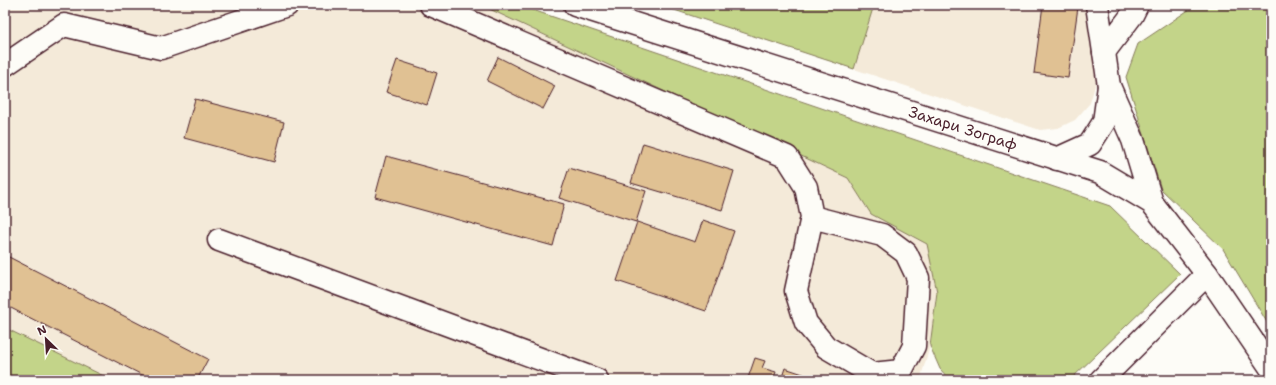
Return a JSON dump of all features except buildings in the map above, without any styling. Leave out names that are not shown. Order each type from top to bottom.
[{"type":"street","points":[[5,65],[64,25],[161,48],[287,5]]},
{"type":"street","points":[[431,5],[787,158],[806,187],[812,217],[796,291],[806,323],[826,346],[872,377],[901,371],[914,346],[918,278],[906,253],[882,235],[812,217]]},
{"type":"street","name":"Захари Зограф","points":[[575,5],[1100,172],[1152,203],[1207,274],[1271,368]]},
{"type":"street","points":[[1098,5],[1109,86],[1133,140],[1152,203]]},
{"type":"street","points":[[1104,52],[1132,15],[1137,5]]},
{"type":"street","points":[[1057,159],[1090,144],[1104,122],[1109,86]]},
{"type":"street","points":[[219,240],[597,380]]},
{"type":"street","points":[[1101,380],[1207,274]]},
{"type":"shaded area","points":[[5,5],[481,5],[848,178],[871,214],[927,244],[937,292],[930,346],[920,380],[112,380],[5,328]]},
{"type":"shaded area","points":[[874,5],[1086,5],[1096,82],[1090,103],[1075,120],[1058,128],[1040,130],[854,69]]},
{"type":"green space","points":[[481,5],[518,5],[1110,206],[1180,274],[1070,380],[950,380],[940,369],[930,346],[937,292],[927,244],[871,214],[848,178]]},
{"type":"green space","points":[[659,5],[874,5],[854,69]]},
{"type":"green space","points":[[1196,5],[1271,5],[1271,329],[1223,249],[1161,189],[1126,77],[1138,44]]},
{"type":"green space","points":[[5,328],[112,380],[5,380]]}]
